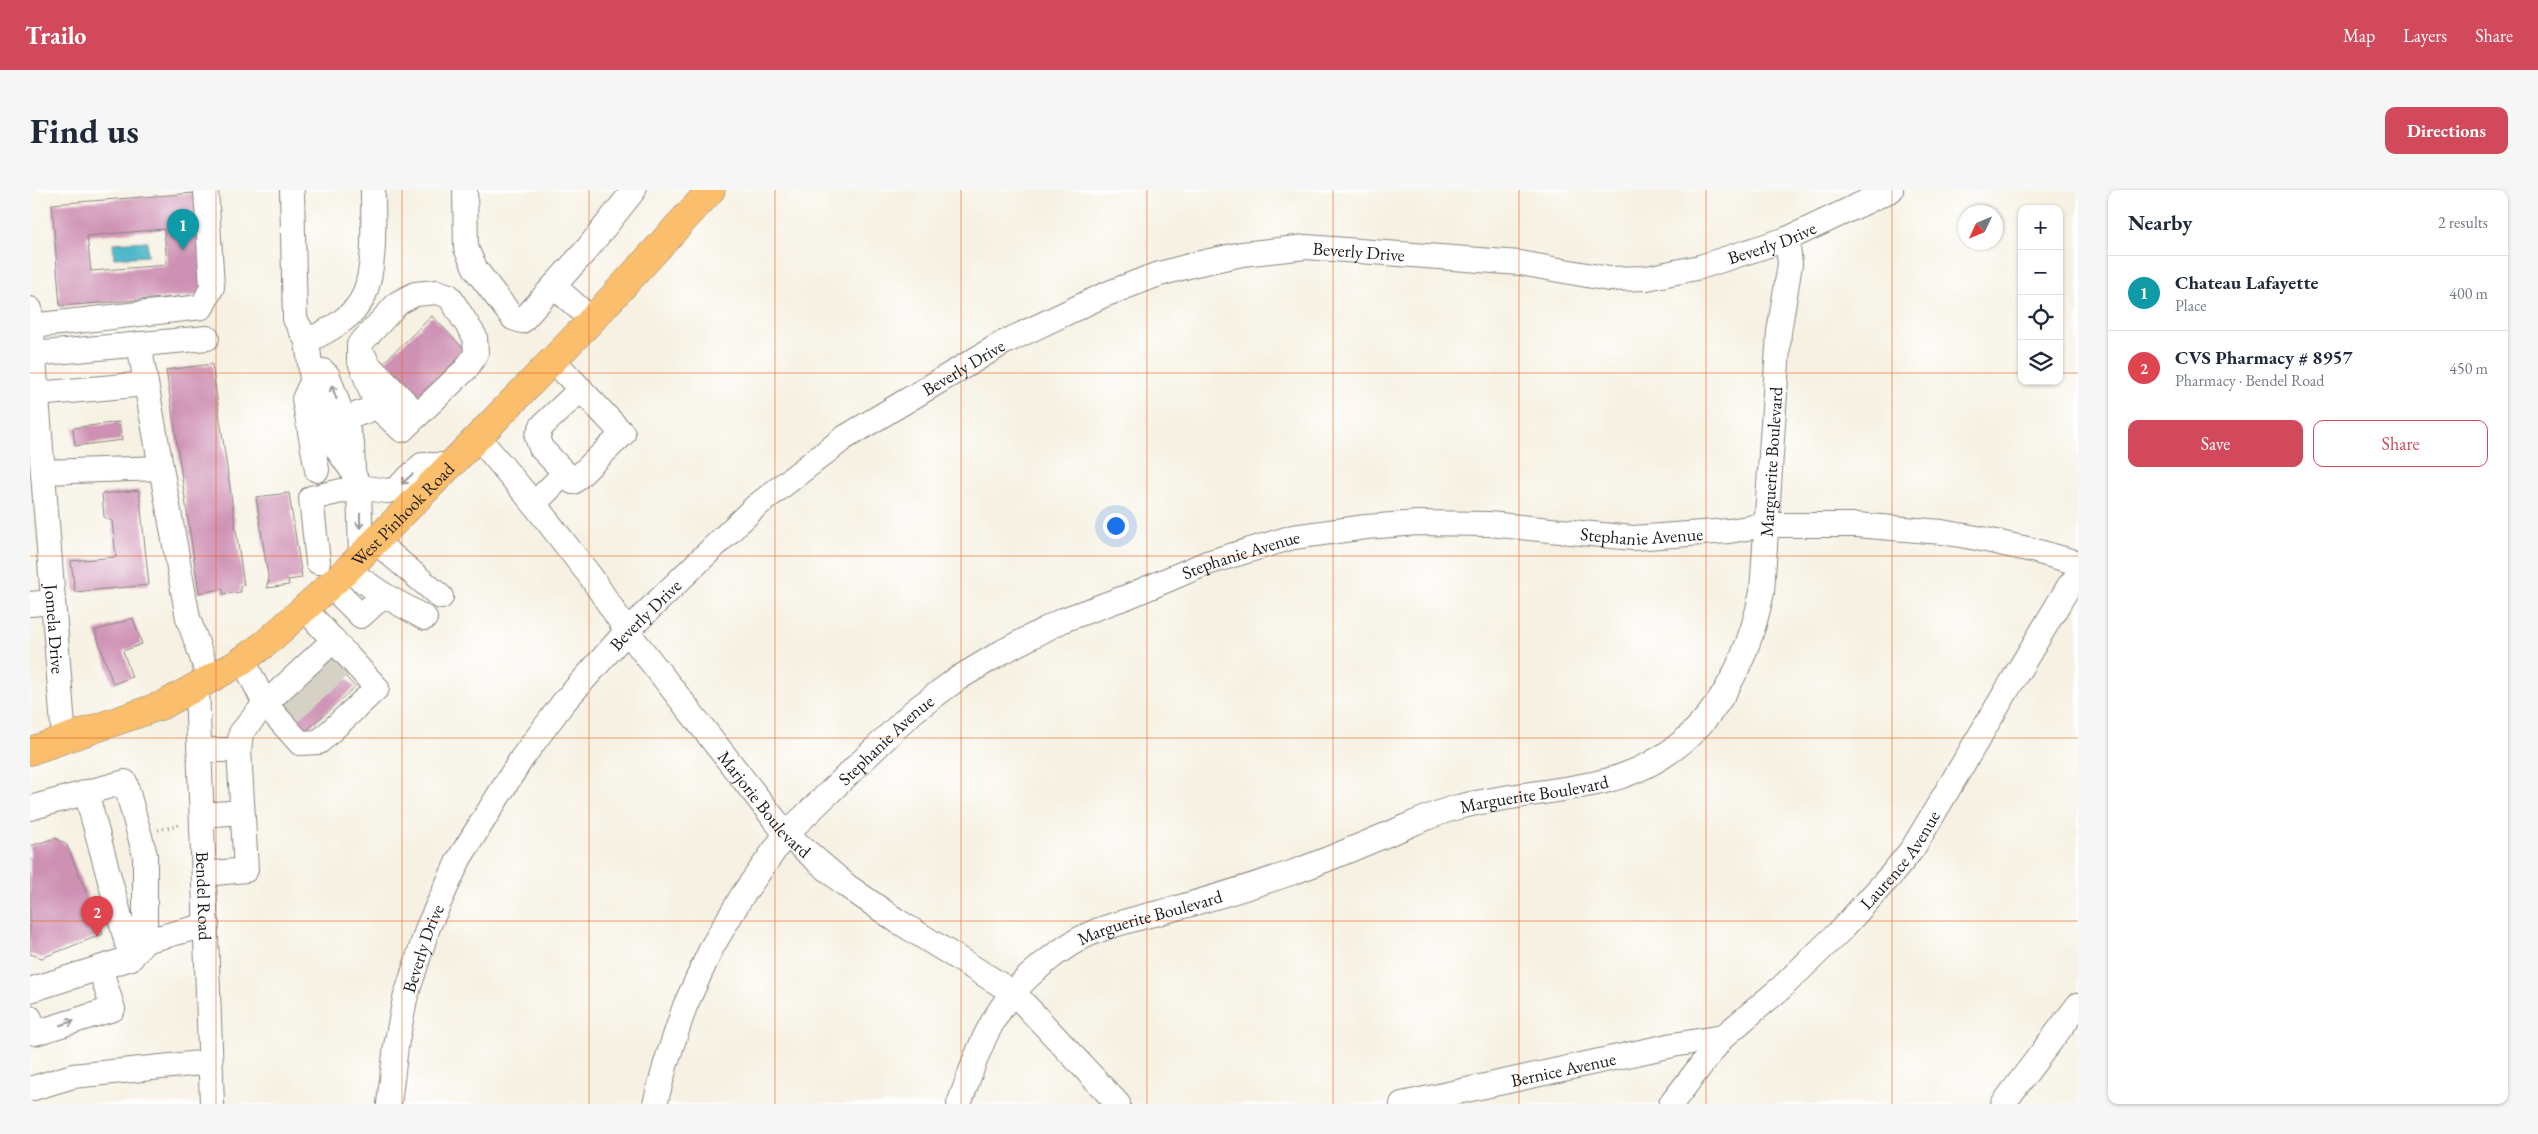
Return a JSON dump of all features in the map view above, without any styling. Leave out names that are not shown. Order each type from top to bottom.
[{"type":"main road","name":"West Pinhook Road","points":[[30,750],[163,705],[243,660],[266,643],[305,609],[346,563],[478,437],[592,320],[711,190]]},
{"type":"street","points":[[31,318],[202,307],[212,287],[206,190]]},
{"type":"street","points":[[292,190],[295,319],[310,360],[337,449],[356,480],[386,491],[396,489],[422,464],[450,464]]},
{"type":"street","points":[[317,470],[304,400],[310,360],[331,330],[349,314],[364,296],[370,271],[373,190]]},
{"type":"street","points":[[465,190],[466,248],[476,270],[513,318],[522,321],[554,286],[634,190]]},
{"type":"street","name":"Beverly Drive","points":[[389,1104],[396,1046],[405,999],[428,927],[455,866],[528,750],[563,703],[627,631],[755,507],[844,438],[1003,343],[1104,295],[1156,275],[1242,254],[1306,247],[1520,264],[1589,277],[1635,279],[1700,267],[1787,238],[1891,190]]},
{"type":"street","name":"Marguerite Boulevard","points":[[959,1104],[999,1010],[1014,992],[1047,962],[1066,947],[1094,932],[1231,893],[1298,870],[1442,811],[1480,801],[1611,779],[1644,767],[1690,736],[1714,709],[1747,650],[1762,592],[1779,332],[1790,269],[1787,238]]},
{"type":"street","points":[[554,286],[592,320]]},
{"type":"street","points":[[437,292],[449,296],[475,337],[476,354],[466,369],[402,430],[378,407],[359,358],[359,345],[398,303],[414,294],[437,292]]},
{"type":"street","name":"Jomela Drive","points":[[31,318],[64,739]]},
{"type":"street","points":[[33,354],[206,338]]},
{"type":"street","name":"Bendel Road","points":[[139,344],[188,618],[204,683],[200,750],[212,1104]]},
{"type":"street","points":[[359,345],[369,366],[418,415]]},
{"type":"street","points":[[310,360],[328,376],[352,443],[356,480],[346,563]]},
{"type":"street","points":[[553,360],[581,389],[623,434],[573,482],[541,448],[537,437],[542,426],[581,389]]},
{"type":"street","points":[[36,394],[146,384]]},
{"type":"street","points":[[344,419],[378,407]]},
{"type":"street","name":"Marjorie Boulevard","points":[[478,437],[534,504],[591,578],[627,631],[786,834],[847,886],[896,920],[1014,992],[1118,1104]]},
{"type":"street","points":[[43,472],[162,468]]},
{"type":"street","points":[[534,504],[565,474]]},
{"type":"street","points":[[356,480],[311,498],[346,563],[384,596],[425,618]]},
{"type":"street","name":"Stephanie Avenue","points":[[655,1104],[685,1006],[712,946],[742,896],[786,834],[914,711],[957,679],[1002,652],[1063,620],[1129,596],[1207,563],[1293,537],[1366,527],[1418,523],[1489,524],[1633,538],[1729,531],[1765,525],[1856,525],[1942,532],[2032,550],[2078,563]]},
{"type":"street","points":[[346,563],[441,597]]},
{"type":"street","name":"Laurence Avenue","points":[[1671,1104],[1723,1037],[1781,988],[1840,930],[1892,874],[1913,848],[2069,586],[2078,575]]},
{"type":"street","points":[[30,604],[53,602]]},
{"type":"street","points":[[243,660],[265,704],[300,743],[319,742],[337,714],[377,688],[305,609]]},
{"type":"street","points":[[204,874],[246,870],[239,750],[242,733],[265,704],[287,692],[312,668],[334,640]]},
{"type":"street","points":[[200,750],[239,750]]},
{"type":"street","points":[[30,808],[125,782],[145,855],[138,949]]},
{"type":"street","points":[[86,792],[138,949]]},
{"type":"street","points":[[202,815],[242,812]]},
{"type":"street","points":[[30,990],[100,968],[138,949],[207,925]]},
{"type":"street","points":[[30,1018],[35,1033],[113,1009],[100,968]]},
{"type":"street","points":[[2003,1104],[2078,1005]]},
{"type":"street","name":"Bernice Avenue","points":[[1402,1104],[1673,1045],[1723,1037]]},
{"type":"street","points":[[30,1089],[73,1076],[210,1062]]},
{"type":"water","points":[[147,241],[148,256],[114,258],[113,243]]},
{"type":"building","points":[[195,193],[203,295],[60,306],[52,204]],"holes":[[[164,229],[167,265],[91,271],[87,236]]]},
{"type":"building","points":[[432,316],[466,351],[413,402],[379,367]]},
{"type":"building","points":[[212,364],[244,585],[240,586],[241,592],[223,594],[223,589],[199,593],[166,370]]},
{"type":"building","points":[[119,422],[122,440],[75,446],[73,428]]},
{"type":"building","points":[[139,490],[149,585],[75,592],[71,561],[116,557],[112,521],[104,517],[102,494]]},
{"type":"building","points":[[289,493],[302,578],[288,580],[289,585],[267,588],[267,583],[269,583],[256,497]]},
{"type":"building","points":[[133,618],[142,644],[123,651],[132,677],[113,684],[95,631]]},
{"type":"building","points":[[330,659],[355,687],[301,735],[277,709]]},
{"type":"building","points":[[55,838],[67,845],[103,934],[42,958],[30,954],[30,846]]},
{"type":"tunnel","points":[[324,665],[349,693]]},
{"type":"tunnel","points":[[308,680],[332,708]]},
{"type":"tunnel","points":[[291,696],[315,723]]},
{"type":"place","name":"Chateau Lafayette","points":[[183,250]]},
{"type":"place","name":"CVS Pharmacy # 8957","points":[[97,937]]}]
